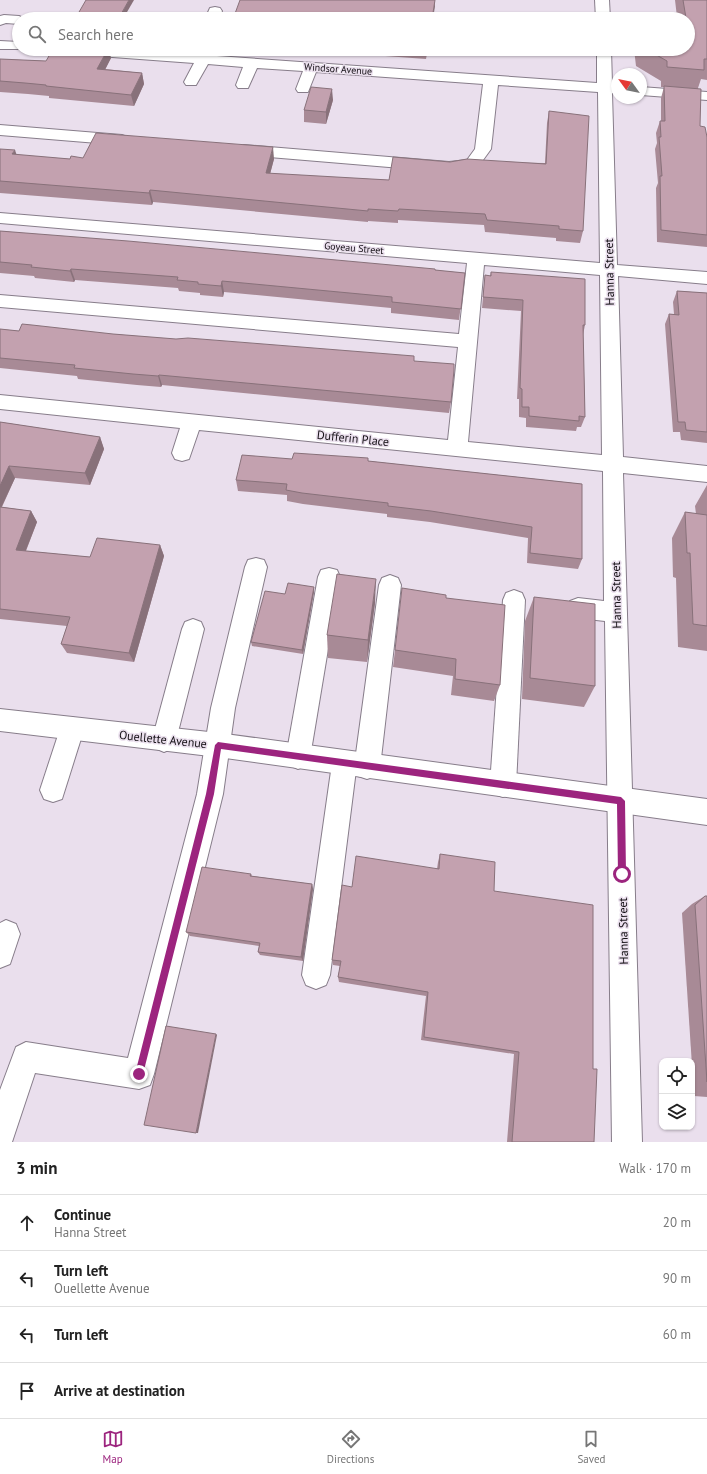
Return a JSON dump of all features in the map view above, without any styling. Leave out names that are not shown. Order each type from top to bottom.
[{"type":"street","points":[[602,0],[603,12]]},
{"type":"street","points":[[0,21],[4,19],[12,20]]},
{"type":"street","points":[[0,45],[12,46]]},
{"type":"street","points":[[191,82],[199,56]]},
{"type":"street","name":"Windsor Avenue","points":[[199,56],[252,63],[311,67],[472,73],[491,80],[611,89]]},
{"type":"street","name":"Hanna Street","points":[[605,56],[611,89],[609,270],[627,1142]]},
{"type":"street","points":[[243,85],[252,63]]},
{"type":"street","points":[[303,89],[311,67]]},
{"type":"street","points":[[229,149],[450,167],[472,164],[483,149],[491,80]]},
{"type":"street","points":[[647,91],[707,96]]},
{"type":"street","points":[[0,130],[134,141]]},
{"type":"street","name":"Goyeau Street","points":[[0,218],[707,278]]},
{"type":"street","points":[[457,448],[476,258]]},
{"type":"street","points":[[0,301],[468,341]]},
{"type":"street","name":"Dufferin Place","points":[[0,402],[707,474]]},
{"type":"street","points":[[182,453],[192,421]]},
{"type":"street","points":[[0,1134],[26,1057],[139,1074],[210,794],[223,708],[256,567]]},
{"type":"street","points":[[298,757],[329,577]]},
{"type":"street","points":[[316,975],[390,586]]},
{"type":"street","points":[[503,785],[514,600]]},
{"type":"street","points":[[578,608],[617,612]]},
{"type":"street","points":[[164,740],[193,629]]},
{"type":"street","name":"Ouellette Avenue","points":[[0,720],[218,745],[707,812]]},
{"type":"street","points":[[53,790],[72,729]]},
{"type":"building","points":[[86,0],[129,0],[122,12],[79,12]]},
{"type":"building","points":[[240,0],[435,0],[433,12],[236,12]]},
{"type":"building","points":[[683,0],[707,0],[707,59],[704,59],[704,70],[667,67],[667,61],[658,56],[695,56],[695,12],[685,12]]},
{"type":"building","points":[[49,56],[104,56],[97,69],[142,73],[131,95],[0,81],[0,59],[46,61]]},
{"type":"building","points":[[664,86],[701,89],[700,126],[705,127],[707,137],[707,235],[661,230],[660,176],[662,176],[659,137],[661,137],[660,121],[665,121]]},
{"type":"building","points":[[311,87],[332,89],[326,112],[304,110]]},
{"type":"building","points":[[549,111],[589,116],[583,231],[559,229],[559,226],[487,220],[485,214],[399,209],[398,211],[368,209],[368,211],[150,190],[149,193],[0,181],[0,149],[15,150],[12,154],[70,159],[71,156],[83,158],[96,133],[273,147],[266,173],[389,180],[393,157],[450,162],[467,159],[546,164]]},
{"type":"building","points":[[0,231],[128,241],[465,273],[461,309],[392,302],[392,297],[222,281],[221,286],[198,284],[198,282],[177,280],[178,277],[71,269],[70,271],[0,262]]},
{"type":"building","points":[[491,272],[585,279],[585,325],[583,325],[585,417],[579,416],[579,421],[529,416],[529,407],[522,407],[522,389],[520,388],[523,300],[483,297],[485,275],[491,276]]},
{"type":"building","points":[[677,291],[707,293],[707,432],[686,430],[685,422],[678,422],[669,314],[679,315]]},
{"type":"building","points":[[22,324],[113,334],[176,339],[188,338],[414,356],[414,361],[454,364],[451,402],[159,375],[133,374],[74,368],[75,365],[0,358],[0,329],[19,331]]},
{"type":"building","points":[[0,422],[100,437],[85,473],[9,466],[0,486]]},
{"type":"building","points":[[294,453],[368,458],[368,461],[582,484],[582,559],[530,553],[532,527],[431,511],[388,506],[388,503],[302,493],[286,490],[287,484],[236,480],[242,455],[292,459]]},
{"type":"building","points":[[0,507],[31,511],[16,550],[90,557],[97,538],[160,545],[129,653],[61,644],[70,617],[0,609]]},
{"type":"building","points":[[685,512],[707,515],[707,626],[693,624],[690,553],[687,553]]},
{"type":"building","points":[[337,574],[376,579],[368,640],[327,635]]},
{"type":"building","points":[[288,583],[314,587],[302,650],[251,642],[265,591],[285,594]]},
{"type":"building","points":[[402,588],[446,595],[446,598],[505,605],[500,685],[455,679],[456,659],[395,650]]},
{"type":"building","points":[[534,597],[595,604],[595,686],[530,678]]},
{"type":"building","points":[[440,854],[495,862],[494,891],[593,905],[593,1069],[597,1069],[594,1142],[512,1142],[519,1052],[424,1037],[428,992],[338,977],[341,961],[332,960],[342,885],[352,887],[356,856],[439,869]]},
{"type":"building","points":[[202,867],[251,874],[250,876],[312,884],[301,957],[258,952],[260,943],[186,932]]},
{"type":"building","points":[[707,896],[707,1082],[695,905]]},
{"type":"building","points":[[166,1026],[216,1034],[196,1133],[144,1125]]},
{"type":"route","points":[[139,1074],[210,794],[218,745],[621,801],[622,874]]}]
